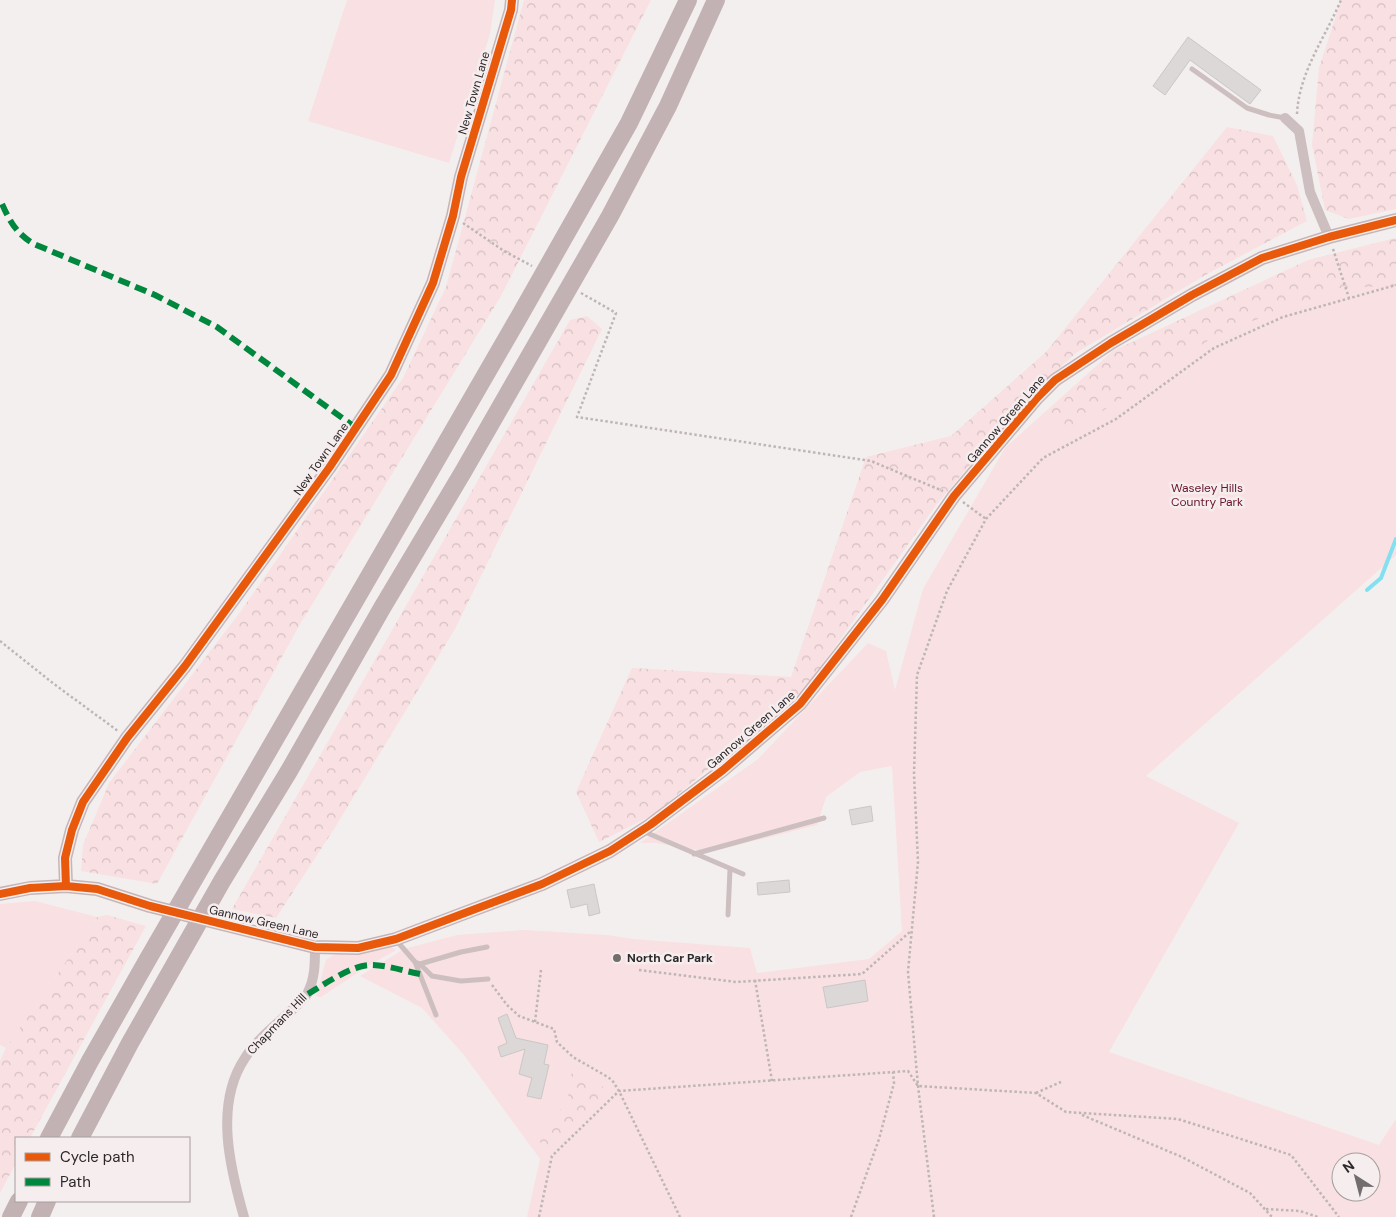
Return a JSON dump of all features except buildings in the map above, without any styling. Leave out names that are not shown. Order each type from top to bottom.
[{"type":"highway","points":[[50,1137],[143,968],[620,140],[688,0]]},
{"type":"highway","points":[[81,1137],[130,1043],[222,881],[289,771],[610,216],[668,106],[716,0]]},
{"type":"highway","points":[[11,1217],[18,1202]]},
{"type":"highway","points":[[40,1217],[47,1202]]},
{"type":"street","name":"New Town Lane","points":[[66,886],[65,858],[72,830],[83,802],[127,738],[184,666],[312,492],[391,375],[433,283],[453,216],[461,177],[511,10],[512,0]]},
{"type":"street","points":[[1286,118],[1299,131],[1310,192],[1328,237]]},
{"type":"street","name":"Gannow Green Lane","points":[[0,894],[30,888],[66,886],[97,889],[150,906],[315,947],[358,948],[396,940],[542,884],[610,851],[642,830],[724,770],[800,704],[882,600],[954,496],[1037,398],[1055,380],[1192,295],[1262,258],[1328,237],[1396,220]]},
{"type":"street","name":"Chapmans Hill","points":[[244,1217],[228,1142],[228,1106],[232,1086],[244,1058],[257,1042],[308,994],[315,974],[315,947]]},
{"type":"lane","points":[[1192,69],[1247,108],[1269,116],[1286,118]]},
{"type":"lane","points":[[694,854],[824,818]]},
{"type":"lane","points":[[642,830],[743,874]]},
{"type":"lane","points":[[728,915],[730,869]]},
{"type":"lane","points":[[396,940],[432,976],[461,981],[488,979]]},
{"type":"lane","points":[[418,963],[487,947]]},
{"type":"lane","points":[[418,963],[436,1015]]},
{"type":"path","points":[[1299,131],[1297,112],[1304,79],[1311,60],[1341,0]]},
{"type":"path","points":[[453,216],[504,251]]},
{"type":"path","points":[[1328,237],[1349,298]]},
{"type":"path","points":[[934,1217],[918,1086],[908,972],[918,862],[914,774],[917,676],[947,591],[986,519],[1044,458],[1116,419],[1214,348],[1283,317],[1396,284]]},
{"type":"path","points":[[616,313],[577,417],[871,461],[954,496],[986,519]]},
{"type":"path","points":[[0,641],[127,738]]},
{"type":"path","points":[[638,970],[736,982],[862,974],[912,930]]},
{"type":"path","points":[[535,1022],[542,970]]},
{"type":"path","points":[[488,979],[506,1005],[519,1016],[554,1029],[557,1042],[573,1057],[612,1080],[680,1217]]},
{"type":"path","points":[[755,980],[772,1081]]},
{"type":"path","points":[[539,1217],[552,1156],[619,1091],[908,1071],[918,1086]]},
{"type":"path","points":[[851,1217],[879,1139],[894,1083],[893,1072]]},
{"type":"path","points":[[918,1086],[1036,1093],[1062,1082]]},
{"type":"path","points":[[1036,1093],[1066,1112],[1178,1119],[1291,1155],[1339,1217]]},
{"type":"path","points":[[1078,1113],[1182,1157],[1250,1193],[1272,1217]]},
{"type":"path","points":[[1265,1209],[1300,1211],[1318,1217]]},
{"type":"green space","points":[[347,0],[495,0],[490,34],[449,163],[308,121]]},
{"type":"green space","points":[[524,0],[651,0],[501,296],[299,626],[157,884],[81,871],[83,845],[109,783],[241,611],[403,378],[446,287]]},
{"type":"green space","points":[[1341,0],[1396,0],[1396,209],[1349,219],[1325,210],[1312,145],[1319,68]]},
{"type":"green space","points":[[1227,127],[1273,136],[1297,185],[1307,221],[1207,274],[1076,353],[1026,398],[937,504],[804,690],[653,815],[599,842],[576,792],[632,668],[791,677],[866,457],[951,436],[1046,352]]},
{"type":"green space","name":"Waseley Hills Country Park","points":[[1396,238],[1396,555],[1146,776],[1239,823],[1109,1052],[1379,1145],[1396,1119],[1396,1217],[527,1217],[540,1159],[464,1055],[422,1008],[360,976],[404,949],[457,935],[524,930],[607,935],[633,939],[750,948],[757,973],[869,959],[902,931],[892,766],[860,772],[826,797],[817,825],[710,852],[656,843],[640,843],[758,759],[868,643],[886,651],[895,690],[923,589],[1005,448],[1113,351],[1313,259]]},
{"type":"green space","points":[[1396,238],[1396,286],[1340,288],[1218,334],[1065,436],[1046,412],[1113,351],[1308,260]]},
{"type":"green space","points":[[587,316],[602,329],[455,629],[336,826],[276,918],[232,909],[570,320]]},
{"type":"green space","points":[[35,901],[97,917],[6,1048],[0,1045],[0,904]]},
{"type":"green space","points":[[107,915],[146,926],[31,1137],[15,1137],[15,1165],[0,1193],[0,1061],[6,1048],[97,917]]},
{"type":"green space","points":[[387,945],[396,950],[321,997],[316,996],[326,960],[335,954]]},
{"type":"green space","points":[[576,1071],[583,1071],[608,1091],[592,1111],[549,1151],[539,1141],[569,1097],[562,1080]]},
{"type":"waterway","points":[[1367,590],[1381,578],[1396,539]]},
{"type":"marked path","points":[[2,204],[15,227],[34,244],[155,295],[217,327],[356,428]]},
{"type":"marked path","points":[[308,994],[338,976],[363,966],[383,966],[420,974]]},
{"type":"cycle path","points":[[66,886],[65,858],[72,830],[83,802],[127,738],[185,666],[329,468],[391,375],[433,283],[453,216],[461,177],[511,10],[512,0]]},
{"type":"cycle path","points":[[0,894],[30,888],[66,886],[97,889],[150,906],[315,947],[358,948],[396,939],[542,884],[610,851],[650,825],[723,770],[800,704],[882,600],[954,496],[1037,398],[1055,380],[1111,343],[1192,295],[1262,258],[1329,237],[1396,220]]},
{"type":"place","name":"North Car Park","points":[[617,958]]}]
